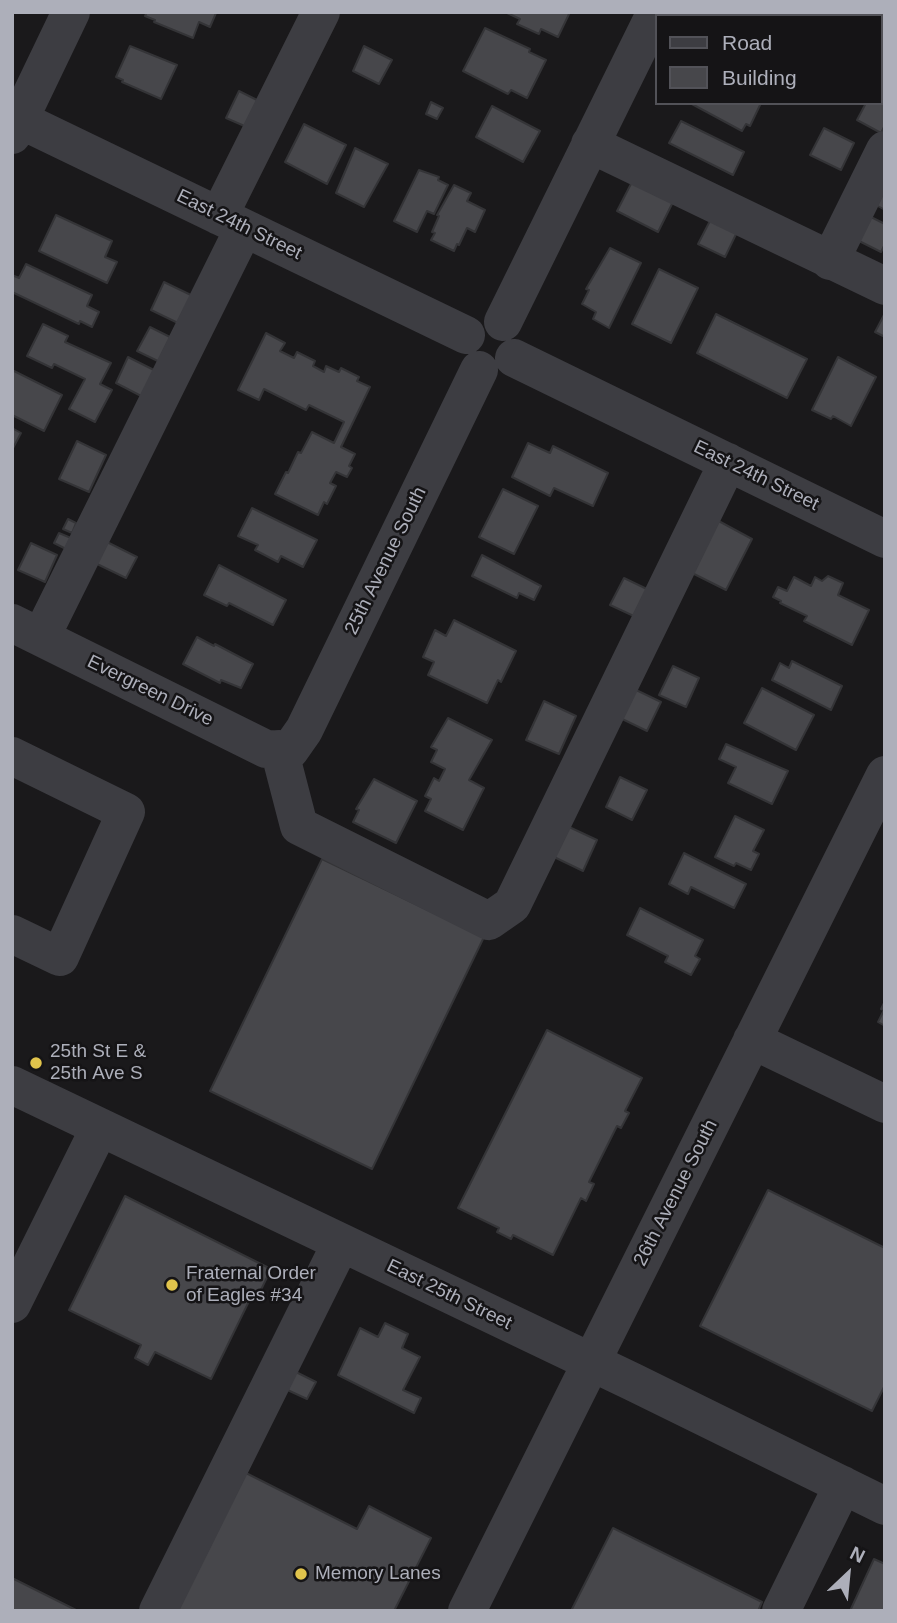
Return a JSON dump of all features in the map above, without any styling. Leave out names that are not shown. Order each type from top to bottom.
[{"type":"street","points":[[15,123],[71,12]]},
{"type":"street","points":[[27,630],[232,222],[321,12]]},
{"type":"street","points":[[503,322],[656,12]]},
{"type":"street","name":"East 24th Street","points":[[15,123],[232,222],[466,335]]},
{"type":"street","points":[[590,144],[885,286]]},
{"type":"street","points":[[830,261],[885,150]]},
{"type":"street","points":[[478,322],[503,322],[514,334],[517,342],[497,364],[467,359],[464,343],[466,335],[478,322]]},
{"type":"street","name":"East 24th Street","points":[[497,364],[728,463],[885,539]]},
{"type":"street","name":"25th Avenue South","points":[[285,750],[304,730],[497,364]]},
{"type":"street","points":[[285,750],[299,826],[489,920],[512,905],[728,463]]},
{"type":"street","name":"Evergreen Drive","points":[[27,630],[266,749],[285,750]]},
{"type":"street","points":[[12,755],[126,812],[61,957],[12,934]]},
{"type":"street","name":"26th Avenue South","points":[[467,1611],[883,784]]},
{"type":"street","points":[[752,1040],[885,1104]]},
{"type":"street","name":"East 25th Street","points":[[12,1085],[885,1506]]},
{"type":"street","points":[[12,1304],[100,1127]]},
{"type":"street","points":[[158,1611],[341,1242]]},
{"type":"street","points":[[781,1611],[843,1485]]},
{"type":"building","points":[[147,12],[216,13],[210,27],[199,22],[193,38],[154,22],[155,20],[145,16]]},
{"type":"building","points":[[505,12],[570,12],[558,37],[541,29],[539,34],[517,24],[520,19]]},
{"type":"building","points":[[746,12],[810,12],[809,14]]},
{"type":"building","points":[[485,28],[530,49],[529,52],[546,60],[527,98],[511,90],[508,94],[463,71]]},
{"type":"building","points":[[130,46],[177,65],[161,99],[116,77]]},
{"type":"building","points":[[364,46],[392,60],[379,84],[353,71]]},
{"type":"building","points":[[885,48],[885,74],[883,73]]},
{"type":"building","points":[[239,91],[261,102],[249,128],[226,118]]},
{"type":"building","points":[[883,101],[885,102],[885,125],[881,133],[857,120],[865,105],[883,105]]},
{"type":"building","points":[[431,102],[443,108],[437,119],[426,114]]},
{"type":"building","points":[[694,105],[760,105],[750,126],[746,124],[742,131]]},
{"type":"building","points":[[492,106],[540,131],[523,162],[476,137]]},
{"type":"building","points":[[681,121],[744,152],[733,175],[669,143]]},
{"type":"building","points":[[304,124],[346,145],[327,184],[285,162]]},
{"type":"building","points":[[824,128],[854,143],[841,170],[810,155]]},
{"type":"building","points":[[355,148],[388,164],[364,207],[336,193]]},
{"type":"building","points":[[419,170],[439,177],[438,180],[448,185],[434,214],[427,211],[417,232],[394,221]]},
{"type":"building","points":[[633,180],[674,200],[658,232],[617,211]]},
{"type":"building","points":[[454,185],[471,193],[467,201],[485,210],[475,232],[467,228],[454,251],[431,240],[435,233],[432,232],[439,216],[437,215]]},
{"type":"building","points":[[885,187],[885,210],[876,205]]},
{"type":"building","points":[[56,215],[112,241],[105,257],[117,262],[107,283],[39,251]]},
{"type":"building","points":[[713,215],[739,228],[725,257],[698,244]]},
{"type":"building","points":[[867,215],[885,224],[885,244],[881,252],[855,239]]},
{"type":"building","points":[[610,248],[641,263],[609,328],[593,319],[596,312],[582,304],[589,290],[586,289]]},
{"type":"building","points":[[26,264],[92,295],[87,306],[99,312],[92,327],[80,321],[79,324],[12,292],[12,275],[19,278]]},
{"type":"building","points":[[659,269],[698,288],[671,343],[632,324]]},
{"type":"building","points":[[164,282],[195,297],[182,325],[151,310]]},
{"type":"building","points":[[885,313],[885,337],[875,332]]},
{"type":"building","points":[[716,314],[807,359],[787,398],[697,353]]},
{"type":"building","points":[[43,324],[68,336],[65,342],[111,363],[100,384],[112,390],[95,422],[69,409],[85,379],[54,364],[52,368],[27,356]]},
{"type":"building","points":[[150,327],[176,340],[164,364],[137,351]]},
{"type":"building","points":[[266,333],[285,343],[280,351],[294,358],[297,352],[315,361],[313,366],[324,372],[326,366],[339,372],[341,368],[359,377],[357,381],[370,387],[341,447],[355,454],[349,466],[352,468],[347,477],[336,472],[330,483],[336,486],[318,515],[275,494],[312,432],[334,443],[344,422],[309,405],[306,410],[264,389],[259,400],[238,390]]},
{"type":"building","points":[[128,357],[158,372],[145,398],[116,383]]},
{"type":"building","points":[[838,357],[876,377],[851,426],[833,416],[831,419],[812,410]]},
{"type":"building","points":[[12,370],[62,395],[44,431],[12,415]]},
{"type":"building","points":[[12,428],[21,433],[12,450]]},
{"type":"building","points":[[77,441],[106,455],[89,492],[59,479]]},
{"type":"building","points":[[528,443],[550,453],[553,446],[608,473],[593,506],[554,488],[550,496],[512,477]]},
{"type":"building","points":[[503,489],[538,506],[514,554],[479,537]]},
{"type":"building","points":[[252,508],[317,540],[303,567],[281,556],[278,562],[255,550],[258,545],[238,536]]},
{"type":"building","points":[[68,519],[76,523],[72,533],[63,529]]},
{"type":"building","points":[[715,519],[752,539],[726,590],[688,571]]},
{"type":"building","points":[[59,533],[71,538],[66,549],[54,543]]},
{"type":"building","points":[[107,542],[137,557],[126,578],[95,563]]},
{"type":"building","points":[[31,543],[57,555],[45,582],[18,570]]},
{"type":"building","points":[[482,555],[541,586],[534,600],[519,593],[517,598],[472,576]]},
{"type":"building","points":[[219,565],[286,600],[273,625],[229,603],[227,606],[204,595]]},
{"type":"building","points":[[828,576],[843,583],[838,595],[869,610],[852,645],[804,621],[807,616],[773,597],[778,587],[787,591],[794,577],[811,586],[815,577],[822,581]]},
{"type":"building","points":[[624,578],[651,591],[638,618],[610,605]]},
{"type":"building","points":[[454,620],[516,651],[487,703],[428,675],[434,662],[423,657],[435,630],[446,636]]},
{"type":"building","points":[[197,637],[253,664],[241,688],[221,680],[220,683],[183,664]]},
{"type":"building","points":[[792,661],[842,686],[831,710],[772,680],[780,663],[789,668]]},
{"type":"building","points":[[673,666],[699,678],[686,707],[659,695]]},
{"type":"building","points":[[630,687],[661,702],[647,731],[616,716]]},
{"type":"building","points":[[762,688],[814,715],[796,750],[744,723]]},
{"type":"building","points":[[544,701],[576,716],[559,754],[526,740]]},
{"type":"building","points":[[448,718],[492,740],[469,780],[484,788],[463,830],[425,811],[431,799],[425,796],[434,778],[439,781],[445,769],[431,762],[437,750],[431,747]]},
{"type":"building","points":[[726,744],[788,771],[772,804],[728,783],[736,767],[719,759]]},
{"type":"building","points":[[620,777],[647,790],[632,820],[606,807]]},
{"type":"building","points":[[374,779],[417,801],[396,843],[353,822],[359,810],[356,809]]},
{"type":"building","points":[[735,816],[764,830],[753,851],[759,854],[751,870],[715,857]]},
{"type":"building","points":[[567,826],[597,840],[583,871],[552,856]]},
{"type":"building","points":[[684,853],[746,884],[734,908],[691,887],[688,894],[669,884]]},
{"type":"building","points":[[322,859],[484,937],[372,1169],[210,1091]]},
{"type":"building","points":[[640,908],[703,940],[695,956],[700,959],[691,975],[665,962],[668,956],[627,935]]},
{"type":"building","points":[[885,1001],[885,1026],[878,1022]]},
{"type":"building","points":[[547,1030],[642,1078],[625,1111],[629,1113],[621,1128],[617,1126],[589,1182],[594,1184],[586,1201],[581,1198],[553,1255],[513,1235],[511,1239],[497,1232],[499,1228],[458,1208]]},
{"type":"building","points":[[768,1190],[885,1248],[885,1385],[872,1411],[700,1326]]},
{"type":"building","name":"Fraternal Order of Eagles #34","points":[[125,1196],[271,1269],[259,1294],[254,1291],[211,1379],[155,1352],[148,1365],[135,1358],[141,1345],[69,1310]]},
{"type":"building","points":[[385,1323],[408,1334],[402,1348],[420,1357],[403,1390],[421,1398],[414,1413],[338,1375],[360,1328],[378,1337]]},
{"type":"building","points":[[290,1369],[316,1382],[307,1399],[281,1387]]},
{"type":"building","name":"Memory Lanes","points":[[242,1471],[357,1529],[369,1506],[431,1538],[394,1611],[172,1611]]},
{"type":"building","points":[[613,1528],[762,1602],[758,1611],[571,1611]]},
{"type":"building","points":[[874,1559],[885,1564],[885,1611],[850,1611]]},
{"type":"building","points":[[12,1578],[78,1611],[12,1611]]},
{"type":"place","name":"25th St E & 25th Ave S","points":[[36,1063]]},
{"type":"place","name":"Fraternal Order of Eagles #34","points":[[172,1285]]},
{"type":"place","name":"Memory Lanes","points":[[301,1574]]}]
